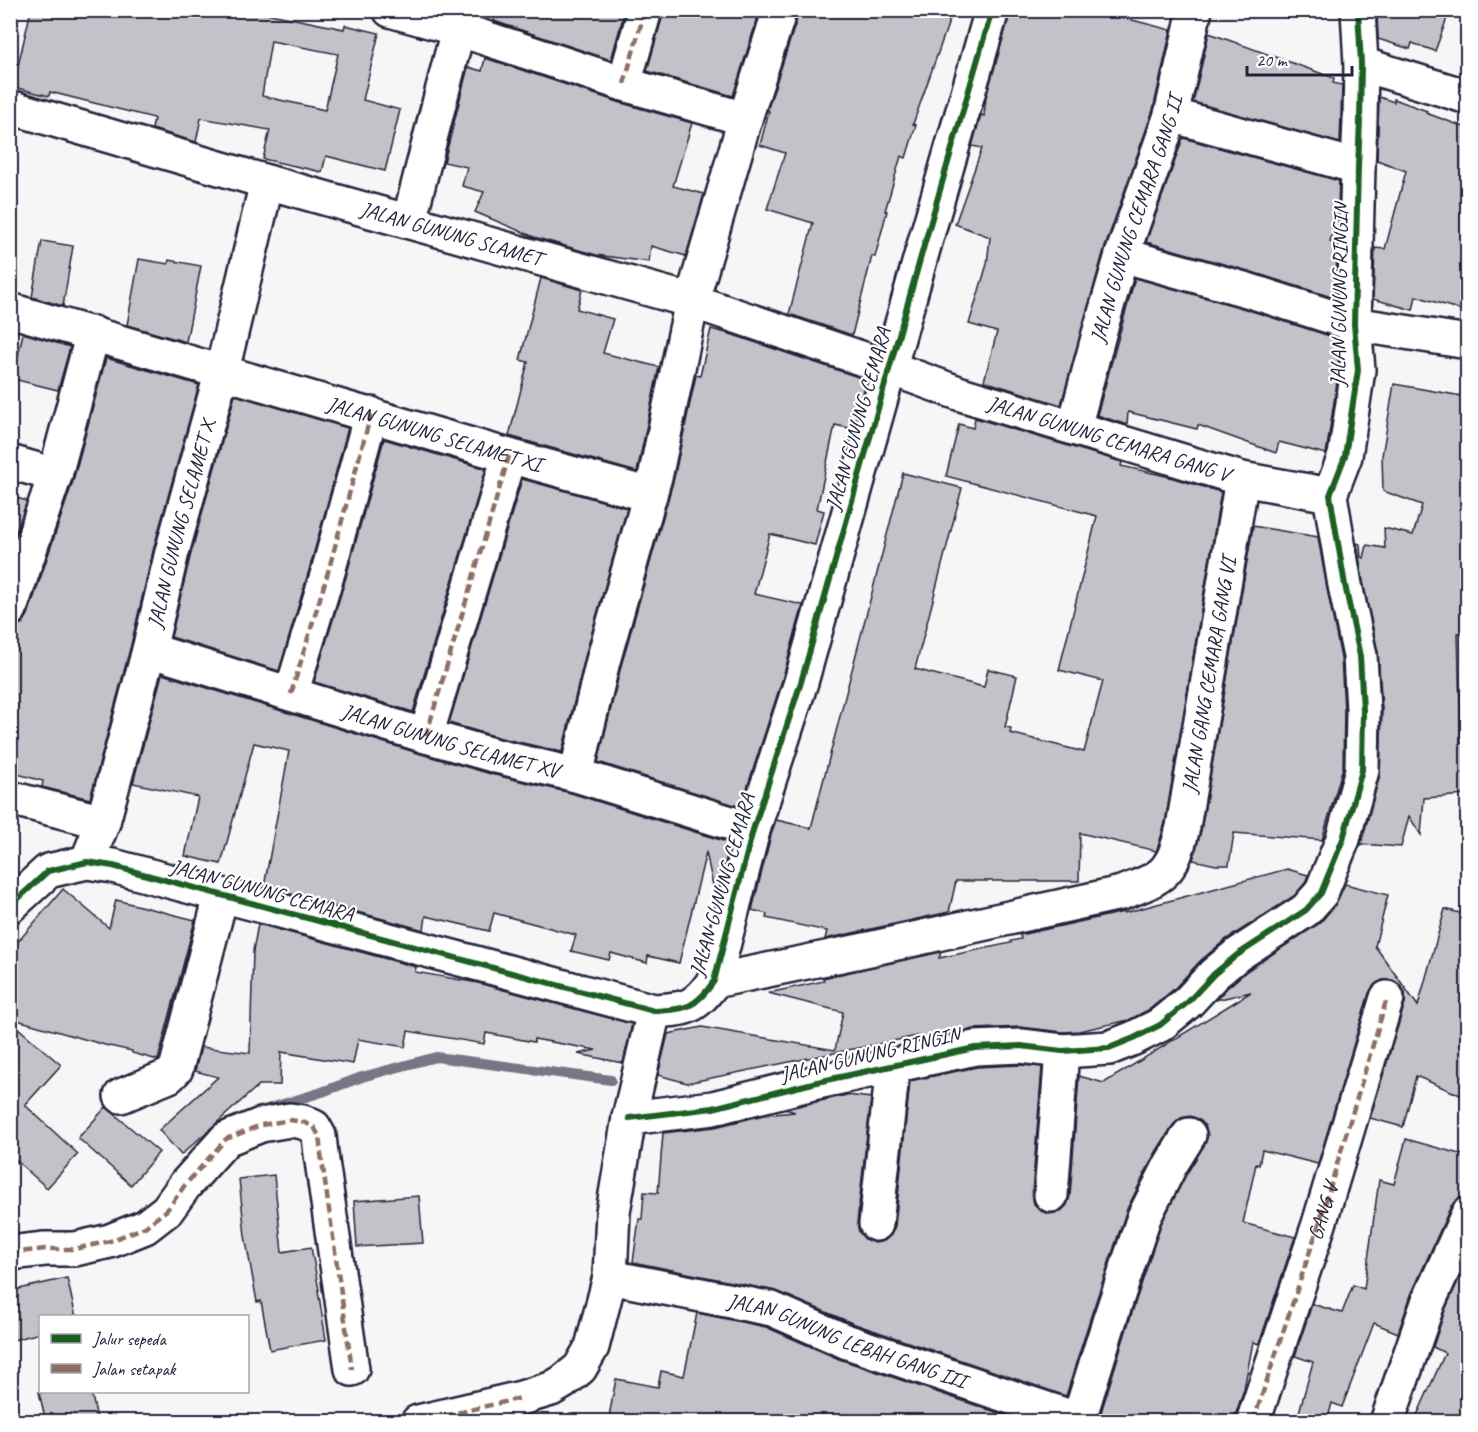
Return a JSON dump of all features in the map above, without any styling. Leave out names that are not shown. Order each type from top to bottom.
[{"type":"street","points":[[390,10],[460,20],[624,84],[745,120]]},
{"type":"street","points":[[624,84],[645,10]]},
{"type":"street","points":[[576,776],[603,661],[656,473],[692,301],[780,10]]},
{"type":"street","name":"JALAN GUNUNG CEMARA","points":[[10,906],[48,871],[87,862],[113,866],[654,1011],[682,1010],[704,996],[714,981],[753,830],[801,682],[992,10]]},
{"type":"street","name":"JALAN GUNUNG CEMARA GANG II","points":[[1074,428],[1122,255],[1171,115],[1195,10]]},
{"type":"street","name":"JALAN GUNUNG RINGIN","points":[[631,1111],[713,1108],[817,1082],[975,1048],[1021,1046],[1062,1051],[1109,1048],[1160,1025],[1188,1002],[1214,974],[1237,955],[1306,910],[1321,893],[1343,839],[1362,770],[1363,710],[1360,656],[1330,495],[1345,456],[1358,370],[1354,324],[1361,64],[1349,13]]},
{"type":"street","points":[[409,221],[460,20]]},
{"type":"street","points":[[1361,64],[1467,97]]},
{"type":"street","name":"JALAN GUNUNG SLAMET","points":[[10,107],[267,182],[692,301],[890,368]]},
{"type":"street","points":[[1171,115],[1358,167]]},
{"type":"street","name":"JALAN GUNUNG SELAMET X","points":[[87,862],[103,822],[149,650],[172,552],[222,371],[267,182]]},
{"type":"street","points":[[1122,255],[1247,290],[1354,324],[1467,342]]},
{"type":"street","name":"JALAN GUNUNG SELAMET XI","points":[[10,310],[650,495]]},
{"type":"street","points":[[11,607],[55,475],[93,333]]},
{"type":"street","name":"JALAN GUNUNG CEMARA GANG V","points":[[890,368],[961,394],[1242,479],[1330,495]]},
{"type":"street","points":[[291,694],[328,572],[371,414]]},
{"type":"street","points":[[426,736],[509,456]]},
{"type":"street","points":[[10,462],[55,475]]},
{"type":"street","name":"JALAN GANG CEMARA GANG VI","points":[[714,981],[1121,893],[1152,882],[1168,868],[1177,852],[1183,827],[1242,479]]},
{"type":"street","name":"JALAN GUNUNG SELAMET XV","points":[[149,650],[426,736],[576,776],[753,830]]},
{"type":"street","points":[[10,798],[103,822]]},
{"type":"street","points":[[121,1096],[169,1076],[176,1069],[221,896]]},
{"type":"street","name":"GANG V","points":[[1253,1422],[1319,1224],[1387,998]]},
{"type":"street","points":[[418,1422],[521,1410],[580,1368],[592,1347],[610,1277],[613,1212],[631,1111],[654,1011]]},
{"type":"street","points":[[1051,1195],[1062,1051]]},
{"type":"street","points":[[876,1224],[894,1066]]},
{"type":"street","points":[[10,1253],[45,1249],[75,1249],[110,1241],[145,1227],[167,1210],[185,1185],[226,1139],[261,1125],[290,1120],[303,1122],[314,1126],[319,1136],[352,1369]]},
{"type":"street","name":"JALAN GUNUNG LEBAH GANG III","points":[[610,1277],[772,1309],[845,1341],[1079,1421],[1144,1217],[1171,1164],[1189,1135]]},
{"type":"street","points":[[1387,1422],[1428,1303],[1467,1214]]},
{"type":"building","points":[[31,10],[251,10],[344,29],[345,25],[379,33],[363,100],[400,110],[385,171],[326,156],[322,172],[263,159],[270,130],[201,118],[196,142],[152,129],[154,118],[50,92],[49,96],[13,87]],"holes":[[[271,41],[338,54],[325,110],[262,96]]]},
{"type":"building","points":[[496,10],[625,10],[611,60],[494,21]]},
{"type":"building","points":[[663,10],[760,10],[733,96],[647,71]]},
{"type":"building","points":[[798,10],[953,10],[913,124],[916,125],[906,158],[901,156],[852,335],[789,314],[813,223],[767,209],[785,153],[760,145],[769,111],[767,111]]},
{"type":"building","points":[[1028,10],[1079,10],[1105,16],[1105,13],[1171,30],[1153,110],[1104,250],[1061,405],[984,381],[997,332],[969,324],[987,264],[990,237],[955,224],[982,148],[972,146],[981,115],[984,116],[986,97],[1010,14],[1027,17]]},
{"type":"building","points":[[1377,10],[1450,10],[1435,51],[1412,43],[1410,49],[1378,39]]},
{"type":"building","points":[[1209,33],[1334,78],[1333,83],[1342,85],[1340,143],[1193,102]]},
{"type":"building","points":[[485,58],[618,102],[692,123],[673,186],[704,194],[686,256],[651,246],[649,262],[596,255],[534,237],[475,212],[484,192],[462,186],[467,167],[444,162],[468,67],[482,71]]},
{"type":"building","points":[[1379,97],[1394,102],[1394,99],[1467,128],[1467,312],[1416,296],[1413,310],[1373,299],[1375,248],[1385,249],[1406,171],[1377,160]]},
{"type":"building","points":[[1183,138],[1339,181],[1338,205],[1330,242],[1337,243],[1335,298],[1146,242]]},
{"type":"building","points":[[42,241],[73,246],[63,306],[32,297]]},
{"type":"building","points":[[139,259],[168,264],[169,260],[201,266],[186,342],[127,325]]},
{"type":"building","points":[[541,278],[582,290],[577,309],[613,319],[603,353],[659,367],[637,472],[509,436],[528,362],[520,360]]},
{"type":"building","points":[[1135,278],[1242,308],[1336,338],[1339,369],[1326,454],[1279,442],[1276,453],[1198,425],[1197,429],[1128,412],[1127,425],[1097,415]]},
{"type":"building","points":[[711,329],[867,380],[853,429],[835,425],[817,509],[824,511],[815,545],[770,534],[754,594],[803,605],[783,677],[741,807],[598,762],[621,666],[674,478],[696,375],[700,376]]},
{"type":"building","points":[[23,333],[70,347],[58,390],[13,379]]},
{"type":"building","points":[[106,358],[199,385],[154,547],[131,645],[90,799],[42,787],[43,781],[10,772],[10,643],[15,627],[23,623],[28,615],[73,481]]},
{"type":"building","points":[[1394,384],[1467,397],[1467,634],[1458,633],[1461,743],[1467,742],[1467,795],[1424,798],[1421,835],[1409,816],[1401,847],[1361,844],[1380,775],[1382,709],[1378,652],[1357,543],[1360,544],[1361,557],[1364,558],[1367,545],[1385,548],[1384,528],[1413,535],[1422,505],[1383,491],[1382,456]]},
{"type":"building","points":[[235,395],[348,428],[279,671],[171,637],[190,557]]},
{"type":"building","points":[[975,418],[1122,462],[1121,466],[1221,492],[1165,823],[1156,851],[1080,833],[1079,881],[956,881],[949,912],[825,939],[827,931],[766,918],[767,914],[752,910],[776,820],[811,828],[903,473],[962,488],[915,669],[984,687],[988,669],[1017,676],[1005,727],[1011,728],[1010,733],[1084,752],[1103,681],[1059,670],[1097,516],[946,476],[959,424],[973,428]]},
{"type":"building","points":[[384,439],[486,469],[413,712],[314,682]]},
{"type":"building","points":[[522,479],[627,508],[585,657],[562,752],[449,723]]},
{"type":"building","points":[[10,496],[27,501],[10,549]]},
{"type":"building","points":[[1253,526],[1318,537],[1341,658],[1344,710],[1343,767],[1322,840],[1234,833],[1229,865],[1216,865],[1193,860],[1201,830]]},
{"type":"building","points":[[162,674],[421,754],[571,793],[730,843],[716,900],[706,852],[679,963],[648,956],[647,963],[611,953],[609,960],[571,951],[576,935],[494,913],[489,931],[426,916],[424,930],[264,887],[289,751],[254,743],[221,864],[185,856],[198,797],[133,783]]},
{"type":"building","points":[[1287,869],[1308,875],[1305,883],[1294,896],[1225,940],[1150,1009],[1129,1020],[1079,1031],[1063,1032],[1020,1027],[974,1029],[915,1042],[917,1036],[687,1083],[658,1075],[668,1034],[702,1027],[835,1050],[843,1012],[768,993],[824,981],[823,978],[941,952],[939,958],[1011,943],[1011,941],[1021,939],[1020,935],[1124,913]]},
{"type":"building","points":[[1345,884],[1388,895],[1375,946],[1418,1006],[1445,909],[1467,915],[1467,1098],[1416,1076],[1403,1127],[1370,1118],[1405,1003],[1405,993],[1393,980],[1383,980],[1375,984],[1369,993],[1318,1164],[1262,1150],[1259,1165],[1256,1164],[1243,1223],[1295,1237],[1259,1344],[1253,1342],[1235,1422],[1098,1422],[1161,1224],[1208,1135],[1205,1126],[1198,1119],[1190,1116],[1181,1118],[1173,1125],[1154,1155],[1127,1209],[1066,1396],[852,1323],[776,1291],[633,1262],[639,1219],[642,1219],[644,1192],[658,1193],[663,1133],[715,1127],[764,1115],[795,1112],[785,1109],[847,1095],[871,1098],[857,1223],[859,1232],[865,1239],[875,1243],[884,1241],[891,1235],[895,1226],[910,1081],[977,1067],[1020,1065],[1042,1067],[1032,1194],[1034,1204],[1041,1211],[1050,1214],[1060,1212],[1067,1205],[1070,1196],[1079,1076],[1104,1083],[1251,992],[1216,1000],[1248,970],[1320,923],[1335,905]]},
{"type":"building","points":[[63,889],[109,928],[116,900],[195,920],[158,1060],[10,1018],[10,951]]},
{"type":"building","points":[[258,924],[416,967],[415,972],[478,983],[632,1024],[623,1063],[578,1054],[596,1050],[486,1033],[484,1044],[408,1031],[405,1047],[358,1039],[353,1064],[281,1052],[280,1085],[259,1085],[181,1155],[159,1130],[218,1077],[195,1071],[201,1047],[250,1053],[253,951]]},
{"type":"building","points":[[10,1021],[61,1065],[25,1105],[78,1154],[47,1188],[10,1155]]},
{"type":"building","points":[[106,1107],[159,1152],[131,1185],[78,1138]]},
{"type":"building","points":[[1406,1139],[1467,1156],[1467,1196],[1458,1199],[1451,1206],[1411,1295],[1398,1333],[1374,1323],[1342,1407],[1332,1403],[1327,1422],[1298,1416],[1313,1362],[1295,1356],[1312,1304],[1342,1313],[1353,1285],[1364,1289],[1379,1180],[1394,1184]]},
{"type":"building","points":[[274,1175],[282,1252],[311,1247],[326,1340],[270,1350],[261,1301],[257,1302],[245,1236],[239,1179]]},
{"type":"building","points":[[419,1196],[423,1243],[357,1247],[354,1201]]},
{"type":"building","points":[[1467,1261],[1467,1422],[1414,1422],[1445,1353],[1433,1347],[1445,1310]]},
{"type":"building","points":[[67,1278],[76,1315],[39,1315],[39,1333],[10,1341],[10,1291]]},
{"type":"building","points":[[697,1313],[766,1327],[839,1359],[1025,1422],[608,1422],[616,1379],[658,1387],[661,1371],[684,1376]]},
{"type":"building","points":[[39,1393],[91,1393],[98,1422],[46,1422]]},
{"type":"waterway","points":[[267,1109],[362,1077],[436,1057],[611,1080]]},
{"type":"marked path","points":[[624,84],[645,10]]},
{"type":"marked path","points":[[291,694],[328,572],[371,414]]},
{"type":"marked path","points":[[426,736],[509,456]]},
{"type":"marked path","points":[[1253,1422],[1319,1224],[1387,998]]},
{"type":"marked path","points":[[10,1253],[45,1249],[75,1249],[110,1241],[145,1227],[167,1210],[185,1185],[226,1139],[261,1125],[290,1120],[303,1122],[314,1127],[319,1136],[352,1369]]},
{"type":"marked path","points":[[418,1422],[521,1398]]},
{"type":"cycle path","points":[[10,906],[48,871],[87,862],[113,866],[654,1011],[689,1006],[701,997],[714,981],[753,830],[801,682],[992,10]]},
{"type":"cycle path","points":[[629,1118],[713,1108],[817,1082],[975,1048],[1021,1046],[1062,1051],[1109,1048],[1160,1025],[1188,1002],[1214,974],[1237,955],[1306,910],[1321,893],[1343,839],[1362,770],[1363,710],[1360,656],[1330,495],[1345,456],[1358,370],[1354,324],[1361,64],[1358,10]]}]
